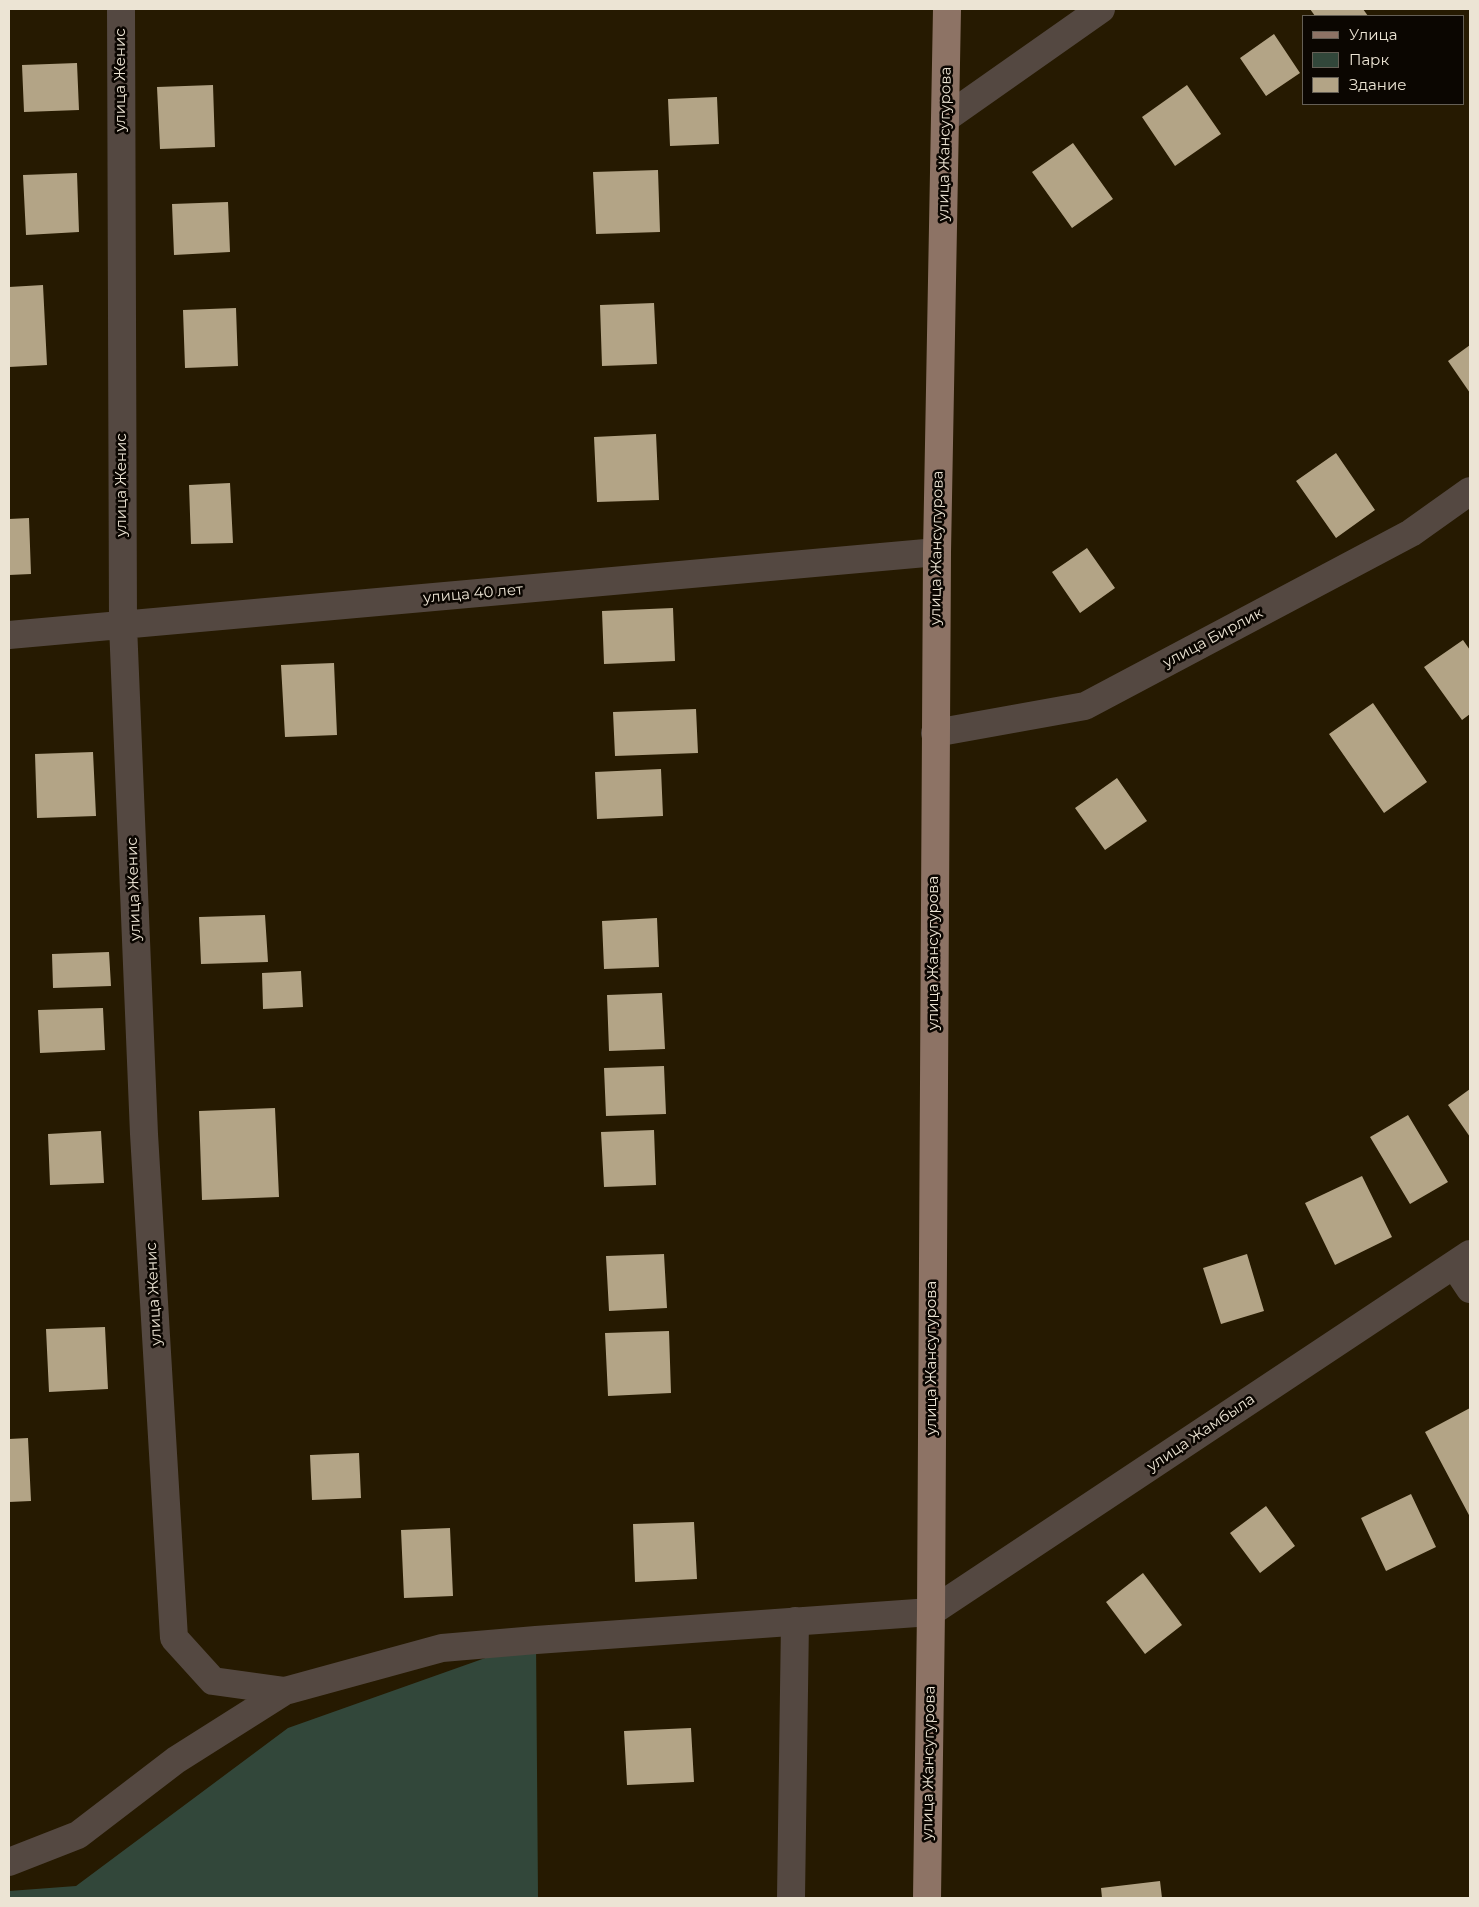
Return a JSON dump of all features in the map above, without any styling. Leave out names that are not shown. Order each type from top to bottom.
[{"type":"main road","name":"улица Жансугурова","points":[[927,1898],[931,1612],[935,733],[947,9]]},
{"type":"street","name":"улица Женис","points":[[121,9],[122,625],[144,1134],[174,1638],[214,1681],[285,1691]]},
{"type":"street","points":[[946,118],[1101,9]]},
{"type":"street","name":"улица Бирлик","points":[[935,733],[1085,706],[1410,533],[1470,491]]},
{"type":"street","name":"улица 40 лет","points":[[9,636],[937,552]]},
{"type":"street","points":[[1462,1259],[1470,1289]]},
{"type":"street","name":"улица Жамбыла","points":[[931,1612],[1462,1259]]},
{"type":"street","points":[[9,1862],[78,1835],[176,1760],[285,1691],[442,1648],[931,1612]]},
{"type":"street","points":[[791,1898],[795,1621]]},
{"type":"green space","points":[[536,1640],[538,1898],[9,1898],[9,1891],[76,1886],[288,1728]]},
{"type":"building","points":[[1310,9],[1363,9],[1367,15],[1314,15]]},
{"type":"building","points":[[1274,34],[1300,73],[1266,96],[1240,58]]},
{"type":"building","points":[[77,63],[79,110],[24,112],[22,65]]},
{"type":"building","points":[[213,85],[215,147],[160,149],[157,87]]},
{"type":"building","points":[[1187,85],[1221,134],[1175,166],[1142,117]]},
{"type":"building","points":[[717,97],[719,144],[670,146],[668,99]]},
{"type":"building","points":[[1073,143],[1113,199],[1072,228],[1032,172]]},
{"type":"building","points":[[658,170],[660,232],[596,234],[593,172]]},
{"type":"building","points":[[77,173],[79,232],[26,235],[23,175]]},
{"type":"building","points":[[228,202],[230,252],[174,255],[172,204]]},
{"type":"building","points":[[43,285],[47,365],[9,367],[9,287]]},
{"type":"building","points":[[654,303],[657,364],[602,366],[600,305]]},
{"type":"building","points":[[236,308],[238,366],[185,368],[183,310]]},
{"type":"building","points":[[1470,345],[1470,393],[1448,361]]},
{"type":"building","points":[[656,434],[659,500],[597,502],[594,437]]},
{"type":"building","points":[[1336,453],[1375,510],[1336,538],[1296,481]]},
{"type":"building","points":[[230,483],[233,543],[191,544],[189,485]]},
{"type":"building","points":[[29,518],[31,574],[9,575],[9,519]]},
{"type":"building","points":[[1087,548],[1115,588],[1080,613],[1052,572]]},
{"type":"building","points":[[673,608],[675,661],[604,664],[602,611]]},
{"type":"building","points":[[1463,640],[1470,650],[1470,714],[1462,720],[1424,667]]},
{"type":"building","points":[[334,663],[337,735],[285,737],[281,665]]},
{"type":"building","points":[[1373,703],[1427,782],[1384,813],[1329,734]]},
{"type":"building","points":[[696,709],[698,753],[615,756],[613,712]]},
{"type":"building","points":[[93,752],[96,816],[37,818],[35,754]]},
{"type":"building","points":[[661,769],[663,816],[597,819],[595,772]]},
{"type":"building","points":[[1117,778],[1147,821],[1105,850],[1075,808]]},
{"type":"building","points":[[265,915],[268,962],[201,964],[199,917]]},
{"type":"building","points":[[657,918],[659,967],[604,969],[602,921]]},
{"type":"building","points":[[109,952],[111,986],[53,988],[52,954]]},
{"type":"building","points":[[301,971],[303,1007],[263,1009],[262,973]]},
{"type":"building","points":[[662,993],[665,1049],[609,1051],[607,995]]},
{"type":"building","points":[[103,1008],[105,1050],[40,1053],[38,1010]]},
{"type":"building","points":[[664,1066],[666,1114],[606,1116],[604,1068]]},
{"type":"building","points":[[1470,1089],[1470,1137],[1448,1105]]},
{"type":"building","points":[[275,1108],[279,1197],[202,1200],[199,1111]]},
{"type":"building","points":[[1408,1115],[1448,1182],[1410,1204],[1370,1137]]},
{"type":"building","points":[[654,1130],[656,1185],[604,1187],[601,1132]]},
{"type":"building","points":[[101,1131],[104,1183],[50,1185],[48,1134]]},
{"type":"building","points":[[1362,1176],[1392,1237],[1335,1265],[1305,1203]]},
{"type":"building","points":[[664,1254],[667,1308],[609,1311],[606,1256]]},
{"type":"building","points":[[1247,1254],[1264,1311],[1221,1324],[1203,1268]]},
{"type":"building","points":[[105,1327],[108,1389],[49,1392],[46,1329]]},
{"type":"building","points":[[669,1331],[671,1393],[608,1396],[605,1333]]},
{"type":"building","points":[[1470,1408],[1470,1517],[1425,1432]]},
{"type":"building","points":[[28,1438],[31,1501],[9,1502],[9,1439]]},
{"type":"building","points":[[359,1453],[361,1498],[312,1500],[310,1455]]},
{"type":"building","points":[[1411,1494],[1436,1547],[1386,1571],[1361,1518]]},
{"type":"building","points":[[1266,1506],[1295,1546],[1260,1573],[1230,1533]]},
{"type":"building","points":[[694,1522],[697,1579],[635,1582],[633,1524]]},
{"type":"building","points":[[450,1528],[453,1596],[404,1598],[401,1530]]},
{"type":"building","points":[[1143,1573],[1182,1625],[1145,1654],[1106,1602]]},
{"type":"building","points":[[691,1728],[694,1782],[627,1785],[624,1731]]},
{"type":"building","points":[[1160,1881],[1162,1898],[1102,1898],[1101,1888]]}]
